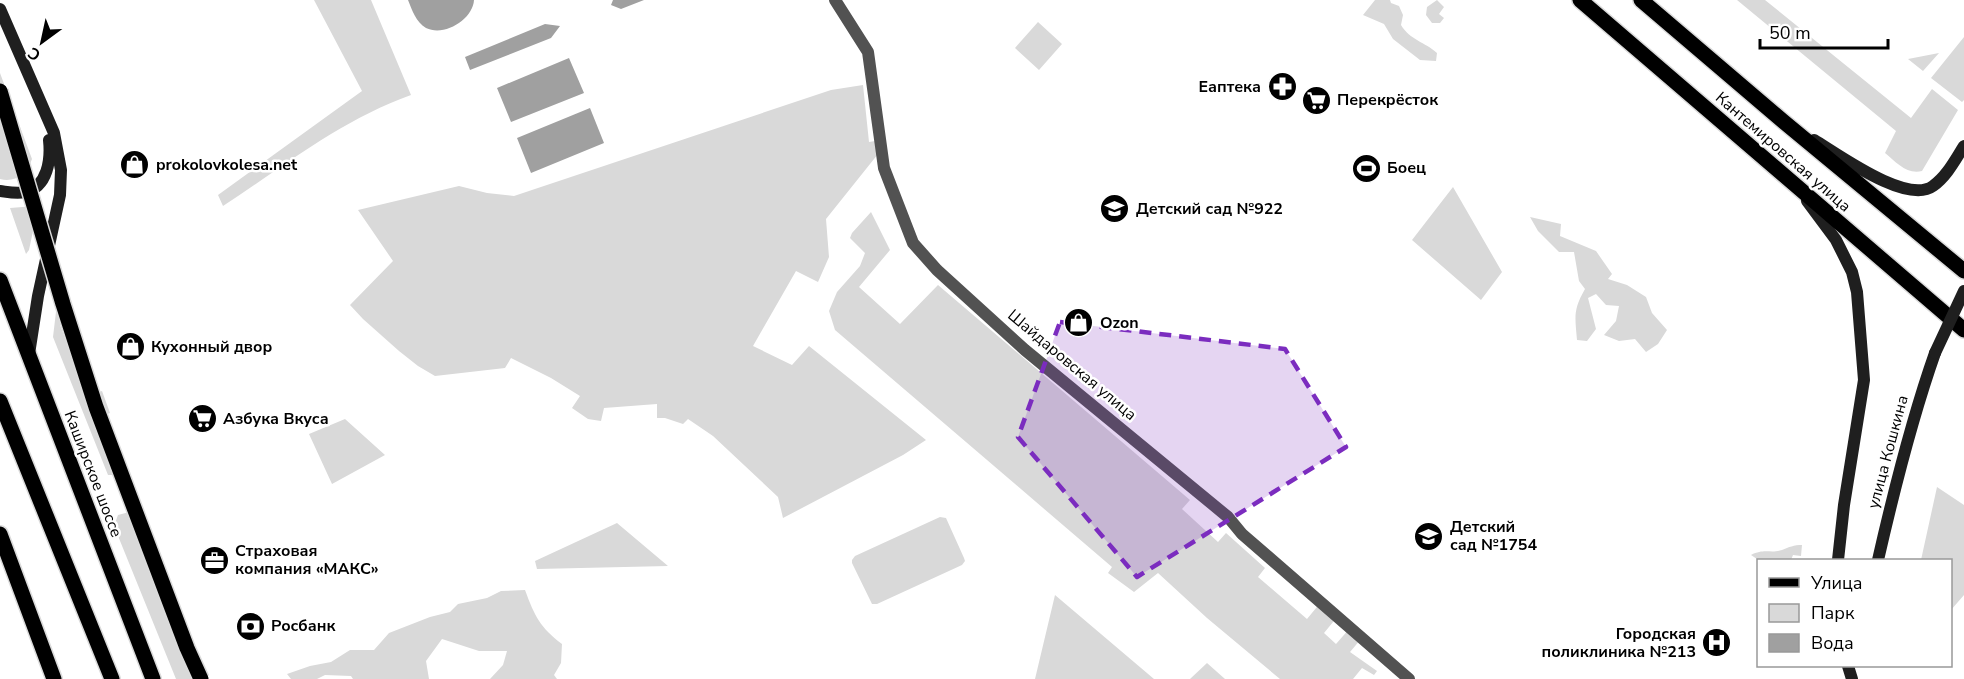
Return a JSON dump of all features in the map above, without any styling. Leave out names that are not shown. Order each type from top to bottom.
[{"type":"main road","name":"Кантемировская улица","points":[[1580,0],[1964,330]]},
{"type":"main road","name":"Кантемировская улица","points":[[1641,0],[1964,271]]},
{"type":"main road","points":[[0,9],[54,133],[61,170],[60,195],[38,296],[28,356]]},
{"type":"main road","points":[[0,91],[96,407],[187,648],[201,679]]},
{"type":"main road","points":[[0,191],[25,192],[35,187],[46,174],[51,154],[44,109]]},
{"type":"main road","points":[[1784,122],[1881,180],[1913,192],[1932,187],[1942,178],[1964,146]]},
{"type":"main road","points":[[1800,190],[1836,240],[1852,272],[1857,292],[1864,380],[1844,505],[1839,559]]},
{"type":"main road","name":"Каширское шоссе","points":[[0,280],[153,679]]},
{"type":"main road","name":"улица Кошкина","points":[[1878,559],[1917,404],[1935,353],[1964,291]]},
{"type":"main road","points":[[0,400],[112,679]]},
{"type":"main road","points":[[0,534],[52,675]]},
{"type":"street","name":"Шайдаровская улица","points":[[835,0],[868,52],[884,168],[913,243],[937,270],[1025,350],[1228,517],[1242,534],[1409,679]]},
{"type":"highlighted area","points":[[1060,322],[1285,349],[1346,447],[1137,577],[1018,437]]},
{"type":"green space","points":[[314,0],[371,0],[411,95],[338,130],[223,206],[218,195],[362,91]]},
{"type":"green space","points":[[1375,0],[1390,0],[1391,3],[1399,6],[1403,15],[1401,25],[1413,38],[1437,53],[1436,61],[1420,60],[1393,39],[1384,24],[1363,15]]},
{"type":"green space","points":[[1437,0],[1444,7],[1439,14],[1444,18],[1440,23],[1432,23],[1426,15],[1427,7]]},
{"type":"green space","points":[[1737,0],[1765,0],[1911,118],[1932,89],[1958,110],[1922,171],[1911,171],[1885,153],[1896,131]]},
{"type":"green space","points":[[1038,22],[1062,44],[1039,70],[1015,48]]},
{"type":"green space","points":[[1964,37],[1964,100],[1962,102],[1931,78]]},
{"type":"green space","points":[[1939,53],[1923,71],[1908,59]]},
{"type":"green space","points":[[0,73],[32,159],[24,173],[11,180],[0,179]]},
{"type":"green space","points":[[863,85],[869,142],[875,141],[882,149],[826,219],[829,257],[818,282],[796,271],[753,346],[792,365],[809,346],[926,440],[903,455],[783,518],[778,497],[713,436],[688,419],[683,424],[657,418],[657,404],[604,408],[601,421],[588,419],[572,408],[580,396],[511,358],[505,368],[435,376],[399,351],[350,305],[393,261],[358,210],[459,186],[487,193],[514,196],[831,90]]},
{"type":"green space","points":[[1453,187],[1502,272],[1481,300],[1412,240]]},
{"type":"green space","points":[[35,206],[37,212],[29,250],[26,254],[10,208]]},
{"type":"green space","points":[[871,212],[890,250],[859,287],[900,324],[938,285],[1190,500],[1182,509],[1218,542],[1226,533],[1265,568],[1258,577],[1307,619],[1321,602],[1338,616],[1324,633],[1336,644],[1350,628],[1361,639],[1350,652],[1377,671],[1374,675],[1362,668],[1353,679],[1280,679],[1207,618],[1158,573],[1134,592],[1108,573],[1112,567],[835,330],[829,311],[837,292],[860,266],[865,253],[850,238]]},
{"type":"green space","points":[[1530,217],[1561,224],[1560,236],[1596,251],[1612,274],[1608,279],[1627,285],[1646,297],[1652,313],[1667,330],[1658,344],[1646,352],[1635,339],[1619,341],[1604,335],[1616,321],[1619,306],[1606,305],[1596,294],[1588,298],[1596,329],[1587,341],[1577,340],[1576,313],[1578,302],[1585,289],[1579,281],[1574,252],[1559,252],[1538,231]]},
{"type":"green space","points":[[65,287],[75,316],[60,325],[87,396],[102,391],[110,413],[96,418],[117,475],[108,475],[53,337],[58,295]]},
{"type":"green space","points":[[345,419],[385,455],[332,484],[309,434]]},
{"type":"green space","points":[[1937,487],[1964,505],[1964,595],[1952,609],[1952,559],[1921,559]]},
{"type":"green space","points":[[133,511],[193,679],[176,679],[114,526],[118,515]]},
{"type":"green space","points":[[940,517],[946,518],[964,558],[962,565],[877,604],[872,604],[852,563],[855,556]]},
{"type":"green space","points":[[617,523],[668,566],[537,569],[535,561]]},
{"type":"green space","points":[[1802,545],[1801,556],[1793,555],[1791,559],[1757,559],[1751,555],[1778,551]]},
{"type":"green space","points":[[525,590],[539,621],[562,644],[561,663],[554,675],[557,679],[490,679],[503,665],[507,651],[479,651],[442,639],[426,661],[429,679],[353,679],[351,676],[325,675],[317,679],[291,679],[287,674],[331,662],[350,650],[374,650],[389,633],[450,612],[458,604],[487,598],[501,591]]},
{"type":"green space","points":[[1055,595],[1154,679],[1035,679]]},
{"type":"green space","points":[[1207,663],[1225,679],[1190,679]]},
{"type":"water","points":[[408,0],[474,0],[469,14],[463,20],[449,28],[433,30],[426,28],[415,16]]},
{"type":"water","points":[[613,0],[644,0],[621,9],[611,5]]},
{"type":"water","points":[[545,24],[560,26],[551,38],[470,70],[465,57]]},
{"type":"water","points":[[569,58],[584,93],[511,122],[497,88]]},
{"type":"water","points":[[590,108],[604,143],[531,173],[517,138]]},
{"type":"place","name":"Еаптека","points":[[1282,87]]},
{"type":"place","name":"Перекрёсток","points":[[1316,100]]},
{"type":"place","name":"prokolovkolesa.net","points":[[135,165]]},
{"type":"place","name":"Боец","points":[[1366,168]]},
{"type":"place","name":"Детский сад №922","points":[[1115,209]]},
{"type":"place","name":"Ozon","points":[[1079,323]]},
{"type":"place","name":"Кухонный двор","points":[[130,347]]},
{"type":"place","name":"Азбука Вкуса","points":[[202,419]]},
{"type":"place","name":"Детский сад №1754","points":[[1429,536]]},
{"type":"place","name":"Страховая компания «МАКС»","points":[[214,560]]},
{"type":"place","name":"Росбанк","points":[[250,626]]},
{"type":"place","name":"Городская поликлиника №213","points":[[1717,643]]}]
